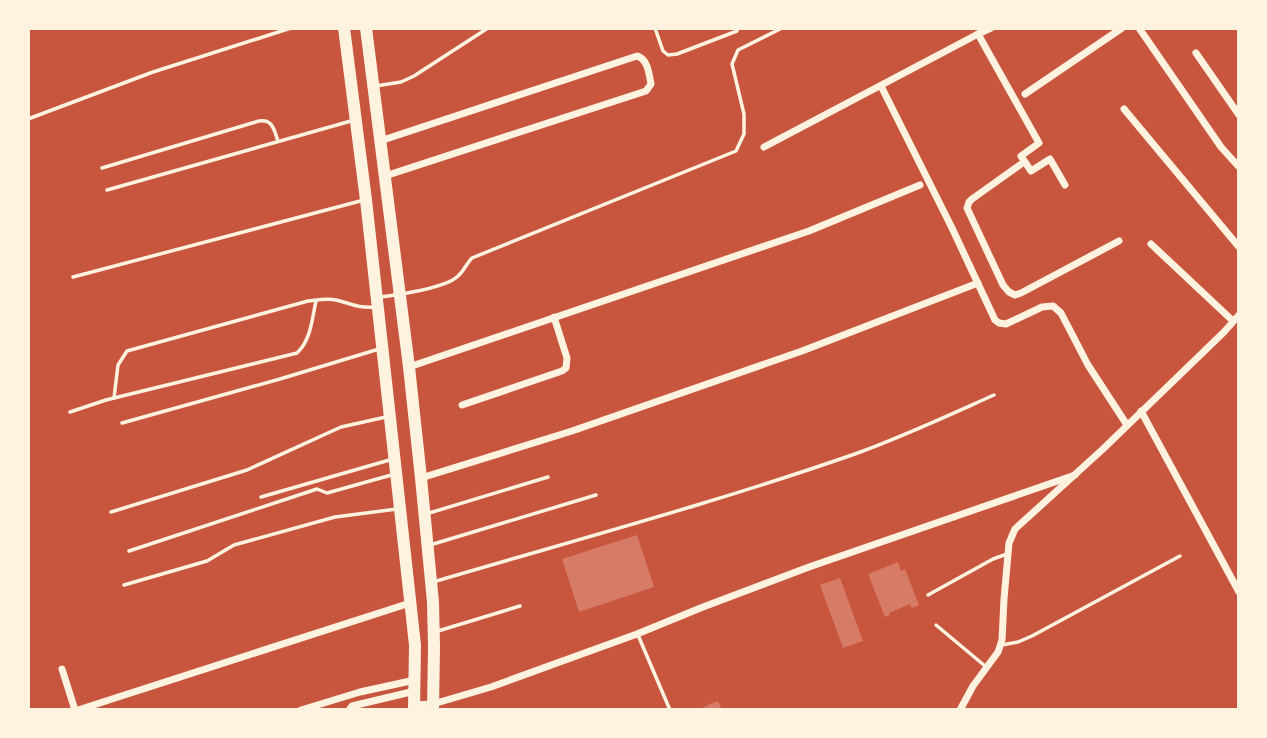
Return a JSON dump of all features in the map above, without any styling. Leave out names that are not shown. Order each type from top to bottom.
[{"type":"main road","points":[[344,28],[378,302],[415,645],[414,707]]},
{"type":"main road","points":[[366,28],[421,478],[434,632],[433,707]]},
{"type":"street","points":[[764,147],[990,28]]},
{"type":"street","points":[[1025,94],[1122,28]]},
{"type":"street","points":[[1139,28],[1221,147],[1239,167]]},
{"type":"street","points":[[978,34],[1039,143],[1021,156],[1024,162],[1031,171],[1050,159],[1065,185]]},
{"type":"street","points":[[1196,53],[1239,116]]},
{"type":"street","points":[[380,141],[636,56],[645,61],[652,85],[646,91],[385,176]]},
{"type":"street","points":[[881,86],[995,320],[1006,324],[1042,307],[1053,306],[1061,313],[1088,365],[1127,425]]},
{"type":"street","points":[[1124,109],[1239,247]]},
{"type":"street","points":[[1024,162],[972,199],[967,208],[1003,285],[1009,292],[1015,295],[1021,293],[1119,241]]},
{"type":"street","points":[[409,367],[809,231],[920,185]]},
{"type":"street","points":[[960,710],[973,686],[998,652],[1002,640],[1009,543],[1014,529],[1075,475],[1236,318],[1150,244]]},
{"type":"street","points":[[421,478],[572,431],[802,351],[978,283]]},
{"type":"street","points":[[461,405],[566,368],[567,358],[554,317]]},
{"type":"street","points":[[1141,411],[1239,592]]},
{"type":"street","points":[[414,707],[433,707],[491,687],[809,567],[1075,475]]},
{"type":"street","points":[[62,670],[76,710],[410,603]]},
{"type":"street","points":[[301,710],[368,690],[415,685]]},
{"type":"street","points":[[349,710],[352,706],[415,685]]},
{"type":"lane","points":[[28,119],[153,72],[291,28]]},
{"type":"lane","points":[[374,87],[401,82],[414,76],[488,28]]},
{"type":"lane","points":[[655,28],[663,51],[668,55],[737,31]]},
{"type":"lane","points":[[114,398],[118,365],[127,351],[316,300],[327,299],[364,308],[400,294],[446,283],[461,275],[466,263],[472,258],[736,151],[744,134],[744,114],[732,64],[738,50],[782,28]]},
{"type":"lane","points":[[102,168],[265,120],[273,126],[278,141]]},
{"type":"lane","points":[[107,190],[357,120]]},
{"type":"lane","points":[[73,277],[366,200]]},
{"type":"lane","points":[[69,412],[114,398],[297,353],[307,340],[316,300]]},
{"type":"lane","points":[[122,423],[383,347]]},
{"type":"lane","points":[[431,583],[775,481],[888,441],[994,396]]},
{"type":"lane","points":[[111,512],[247,470],[341,428],[390,415]]},
{"type":"lane","points":[[261,497],[395,458]]},
{"type":"lane","points":[[129,551],[317,489],[327,494],[397,474]]},
{"type":"lane","points":[[424,514],[548,477]]},
{"type":"lane","points":[[427,546],[596,495]]},
{"type":"lane","points":[[124,585],[207,561],[234,545],[335,517],[400,509]]},
{"type":"lane","points":[[929,595],[993,559],[1008,554]]},
{"type":"lane","points":[[1000,645],[1032,636],[1180,556]]},
{"type":"lane","points":[[434,632],[520,606]]},
{"type":"lane","points":[[936,625],[987,667]]},
{"type":"lane","points":[[637,634],[670,710]]},
{"type":"building","points":[[637,535],[654,587],[579,612],[562,559]]},
{"type":"building","points":[[898,562],[901,571],[905,569],[919,605],[912,608],[910,604],[885,617],[868,574]]},
{"type":"building","points":[[840,578],[863,641],[843,648],[820,585]]},
{"type":"building","points":[[718,701],[722,710],[697,710]]}]
